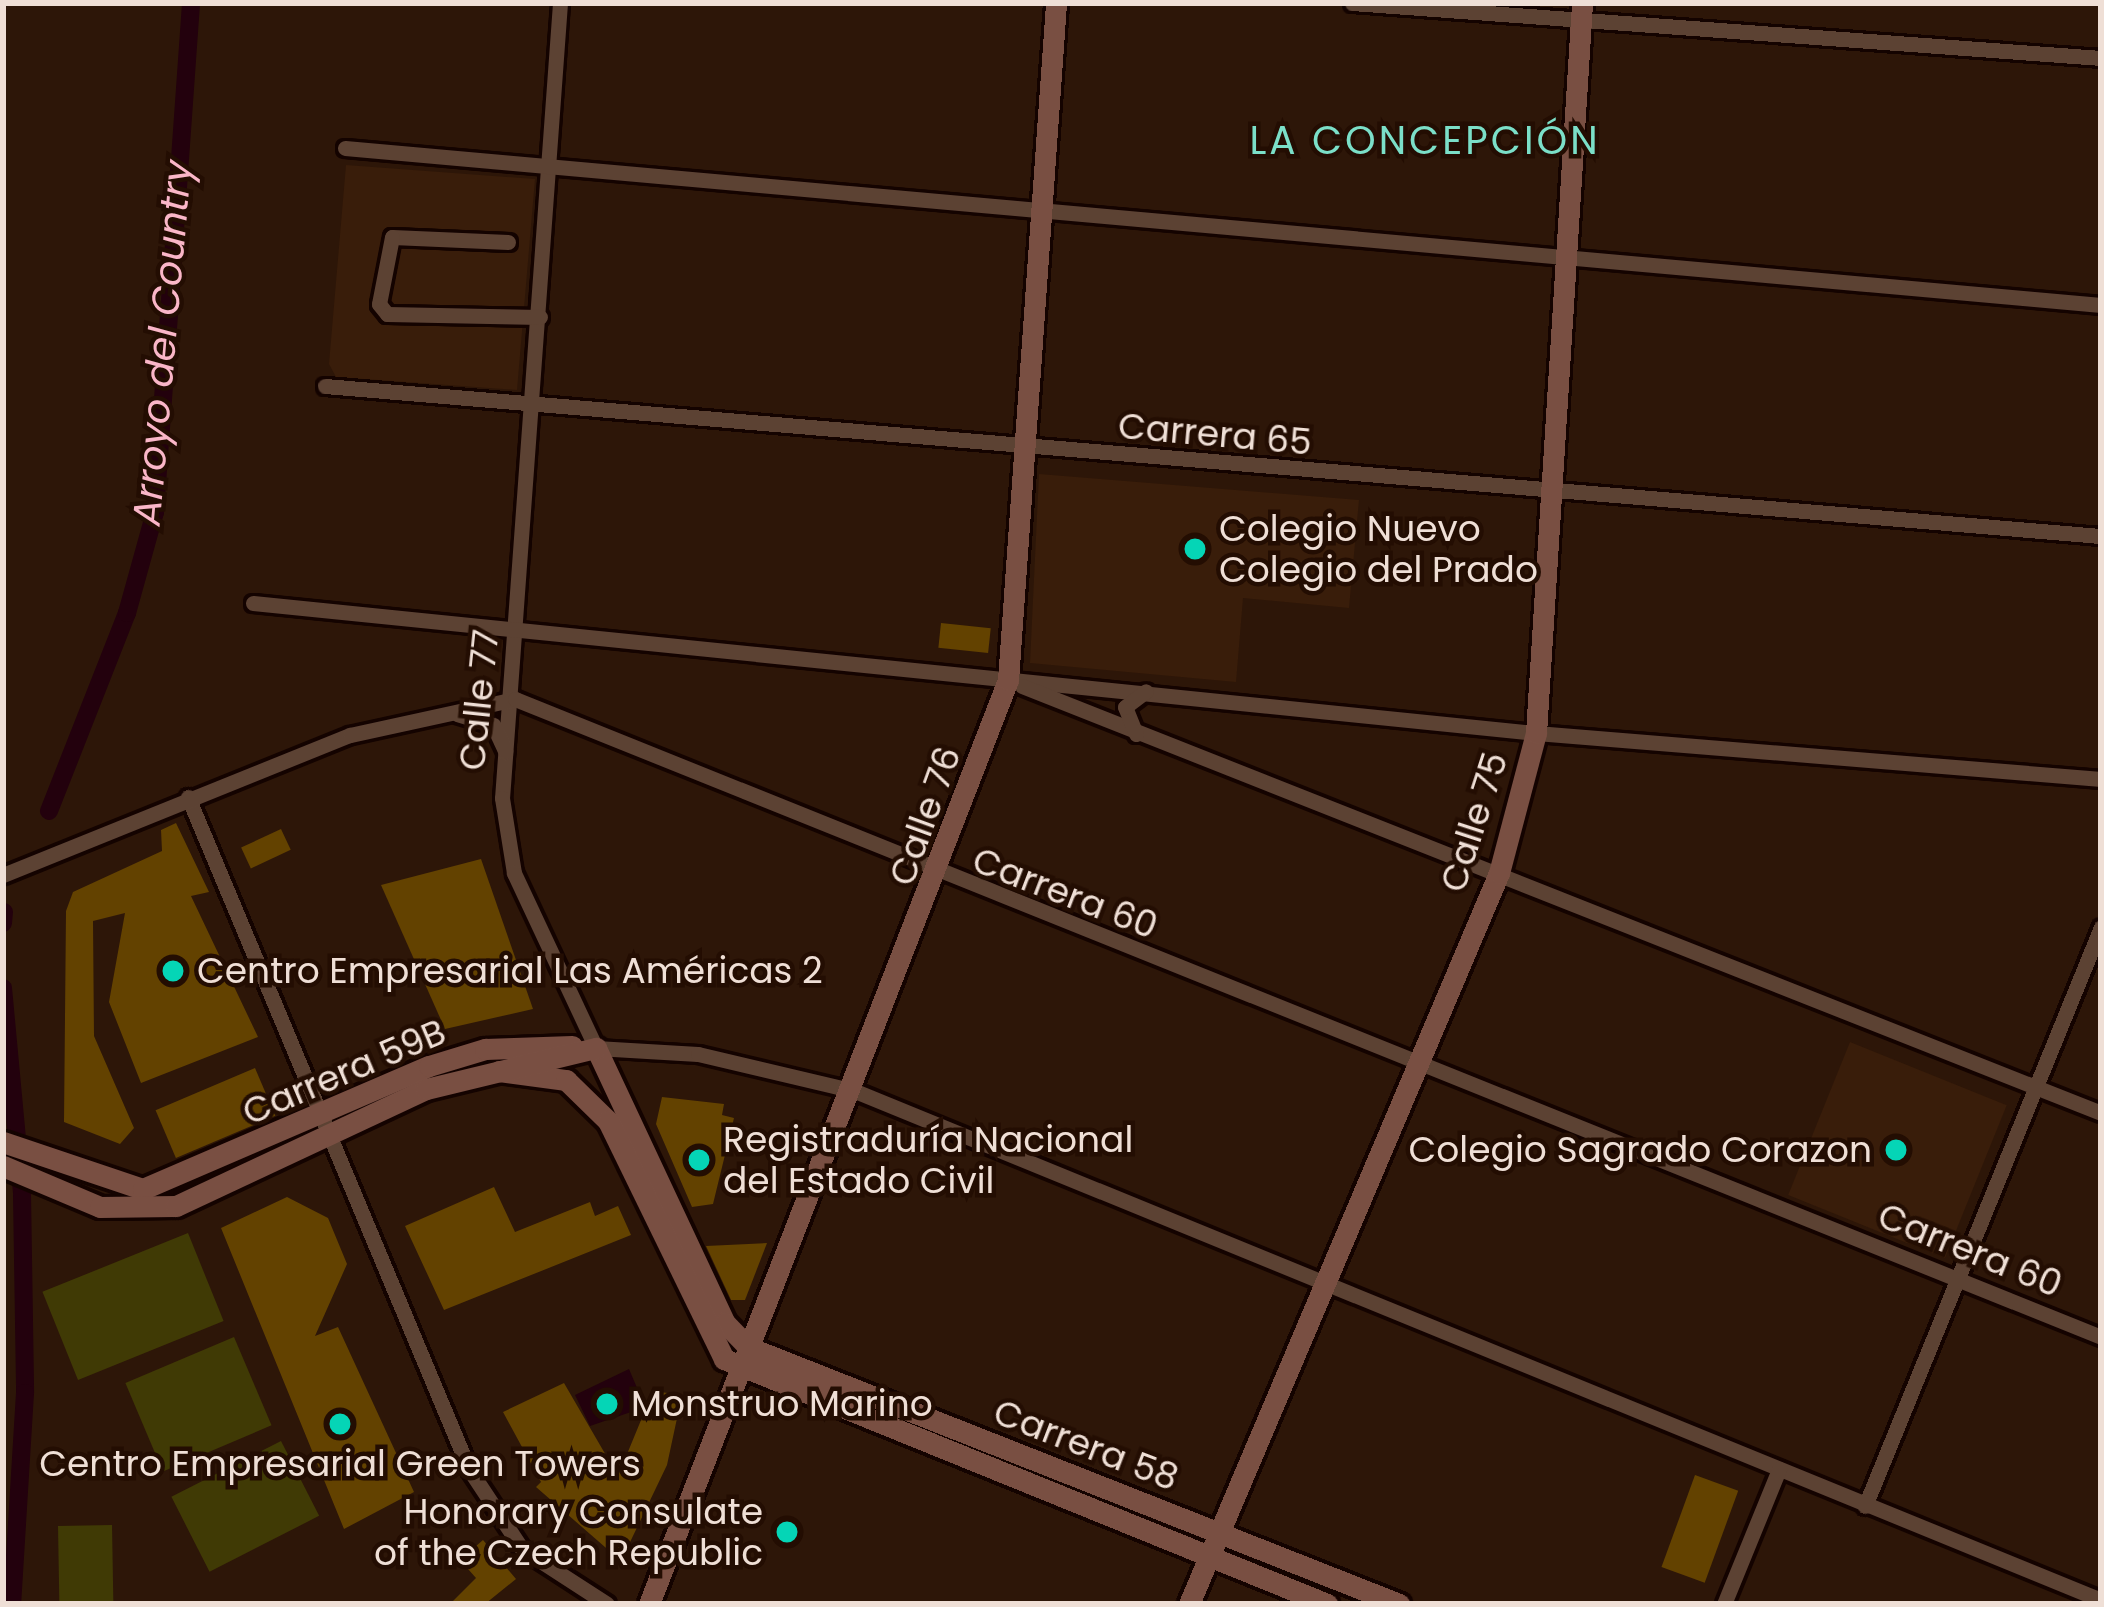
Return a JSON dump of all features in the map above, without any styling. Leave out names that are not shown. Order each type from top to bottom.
[{"type":"street","name":"Calle 77","points":[[560,3],[504,836],[514,873],[744,1358]]},
{"type":"street","name":"Calle 76","points":[[649,1604],[940,876],[1009,680],[1056,3]]},
{"type":"street","points":[[1352,3],[1582,14],[2101,58]]},
{"type":"street","name":"Calle 75","points":[[1189,1604],[1414,1059],[1498,874],[1536,733],[1582,14]]},
{"type":"street","points":[[345,148],[2101,304]]},
{"type":"street","points":[[508,242],[392,237],[379,304],[387,314],[540,317]]},
{"type":"street","name":"Carrera 65","points":[[325,386],[534,400],[1551,495],[2101,536]]},
{"type":"street","points":[[253,603],[1149,690],[1536,733],[2101,779]]},
{"type":"street","points":[[1009,680],[2101,1114]]},
{"type":"street","points":[[1136,734],[1125,707],[1149,690]]},
{"type":"street","points":[[3,875],[350,735],[515,699]]},
{"type":"street","name":"Carrera 60","points":[[515,699],[940,876],[1414,1059],[2101,1336]]},
{"type":"street","points":[[440,714],[493,725],[507,754]]},
{"type":"street","points":[[188,797],[320,1125],[469,1469],[500,1526],[546,1568],[607,1604]]},
{"type":"street","points":[[1865,1506],[2101,927]]},
{"type":"street","points":[[596,1048],[698,1054],[855,1091],[1322,1288],[2101,1600]]},
{"type":"street","name":"Carrera 59B","points":[[3,1166],[143,1189],[427,1089],[596,1048]]},
{"type":"street","name":"Carrera 59B","points":[[320,1125],[485,1049],[596,1048]]},
{"type":"street","points":[[499,1071],[538,1072],[586,1094],[608,1121],[713,1347],[744,1358]]},
{"type":"street","name":"Carrera 59B","points":[[3,1142],[45,1172]]},
{"type":"street","name":"Carrera 58","points":[[744,1358],[957,1429],[1399,1604]]},
{"type":"street","name":"Carrera 58","points":[[744,1358],[949,1452],[1327,1604]]},
{"type":"street","points":[[949,1452],[957,1429]]},
{"type":"street","points":[[1724,1604],[1779,1468]]},
{"type":"shaded area","points":[[346,165],[535,179],[517,390],[336,377],[329,364]]},
{"type":"shaded area","name":"Colegio Nuevo Colegio del Prado","points":[[1039,474],[1359,500],[1349,608],[1243,598],[1236,682],[1030,663]]},
{"type":"shaded area","name":"Colegio Sagrado Corazon","points":[[1850,1042],[2007,1105],[1945,1258],[1788,1195]]},
{"type":"shaded area","points":[[188,1233],[224,1321],[78,1380],[42,1292]]},
{"type":"shaded area","points":[[234,1337],[272,1425],[163,1471],[125,1383]]},
{"type":"shaded area","name":"Monstruo Marino","points":[[629,1369],[640,1395],[631,1412],[590,1426],[575,1395]]},
{"type":"shaded area","points":[[281,1441],[319,1516],[210,1572],[171,1497]]},
{"type":"shaded area","points":[[112,1525],[113,1604],[59,1604],[58,1526]]},
{"type":"building","points":[[941,623],[991,628],[988,653],[938,648]]},
{"type":"building","points":[[176,823],[209,892],[191,896],[258,1037],[141,1083],[109,1002],[125,913],[93,921],[94,1036],[134,1128],[120,1144],[64,1122],[66,911],[73,892],[162,851],[161,830]]},
{"type":"building","points":[[281,829],[291,850],[251,868],[241,848]]},
{"type":"building","points":[[481,859],[533,1009],[445,1029],[381,885]]},
{"type":"building","points":[[255,1068],[275,1116],[176,1158],[156,1110]]},
{"type":"building","name":"Registraduría Nacional del Estado Civil","points":[[662,1097],[724,1104],[722,1115],[734,1118],[713,1204],[692,1207],[656,1124]]},
{"type":"building","points":[[494,1187],[515,1232],[590,1202],[595,1216],[618,1206],[631,1235],[444,1310],[405,1226]]},
{"type":"building","points":[[287,1197],[328,1218],[347,1264],[315,1336],[338,1327],[414,1492],[344,1529],[221,1228]]},
{"type":"building","points":[[767,1243],[745,1300],[731,1300],[706,1246]]},
{"type":"building","points":[[564,1383],[618,1476],[653,1391],[682,1395],[667,1465],[621,1561],[536,1487],[541,1482],[503,1412]]},
{"type":"building","points":[[1695,1475],[1738,1491],[1705,1583],[1661,1567]]},
{"type":"building","points":[[483,1540],[516,1579],[485,1604],[450,1604],[476,1578],[460,1560]]},
{"type":"waterway","name":"Arroyo del Country","points":[[49,811],[127,613],[155,512],[191,3]]},
{"type":"waterway","name":"Arroyo del Country","points":[[3,923],[4,912]]},
{"type":"waterway","name":"Arroyo del Country","points":[[3,988],[22,1194],[25,1393],[12,1604]]},
{"type":"place","name":"Colegio Nuevo Colegio del Prado","points":[[1195,549]]},
{"type":"place","name":"Centro Empresarial Las Américas 2","points":[[173,971]]},
{"type":"place","name":"Colegio Sagrado Corazon","points":[[1896,1150]]},
{"type":"place","name":"Registraduría Nacional del Estado Civil","points":[[699,1160]]},
{"type":"place","name":"Monstruo Marino","points":[[607,1404]]},
{"type":"place","name":"Centro Empresarial Green Towers","points":[[340,1424]]},
{"type":"place","name":"Honorary Consulate of the Czech Republic","points":[[787,1532]]},
{"type":"district","name":"LA CONCEPCIÓN","points":[[1425,141]]}]
